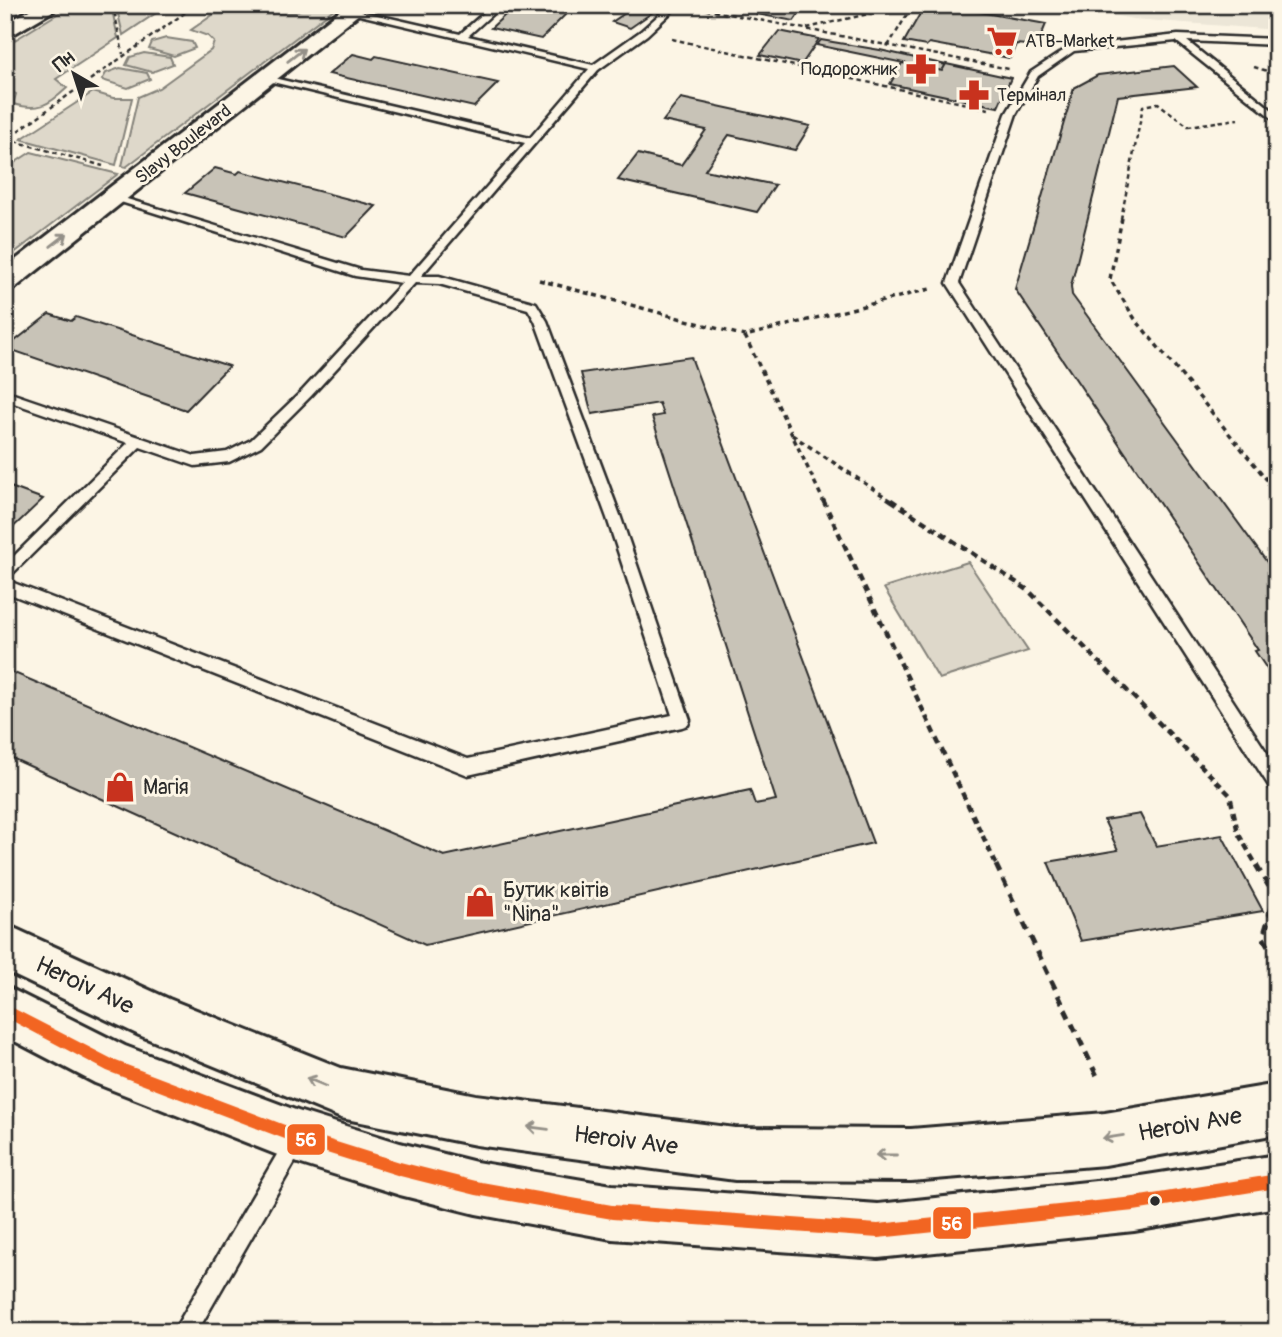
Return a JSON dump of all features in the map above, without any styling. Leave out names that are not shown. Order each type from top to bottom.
[{"type":"main road","points":[[5,33],[53,5]]},
{"type":"main road","name":"Slavy Boulevard","points":[[5,282],[356,9]]},
{"type":"main road","name":"Heroiv Ave","points":[[5,947],[156,1018],[341,1093],[476,1120],[735,1154],[911,1156],[1105,1139],[1277,1109]]},
{"type":"main road","points":[[5,1010],[112,1066],[298,1138],[463,1185],[612,1212],[878,1231],[1134,1204],[1277,1181]]},
{"type":"lane","points":[[461,38],[498,5]]},
{"type":"lane","points":[[5,395],[195,461],[229,457],[256,443],[307,393],[412,278],[596,68],[644,33],[675,5]]},
{"type":"lane","points":[[356,9],[461,38],[596,68]]},
{"type":"lane","points":[[1178,38],[1274,117]]},
{"type":"lane","points":[[1277,42],[1178,38],[1072,49],[1034,74],[1012,114],[953,283],[1277,783]]},
{"type":"lane","points":[[265,79],[530,141]]},
{"type":"lane","points":[[5,586],[468,767],[682,720],[614,519],[541,321],[532,306],[439,280],[390,279],[359,273],[113,198]]},
{"type":"lane","points":[[5,575],[137,443]]},
{"type":"lane","points":[[184,1332],[298,1138]]},
{"type":"path","points":[[113,5],[123,54]]},
{"type":"path","points":[[6,139],[78,91],[123,54],[196,5]]},
{"type":"path","points":[[803,29],[908,5]]},
{"type":"path","points":[[888,46],[913,5]]},
{"type":"path","points":[[696,8],[1034,74]]},
{"type":"path","points":[[644,33],[1012,114]]},
{"type":"path","points":[[1274,117],[1188,126],[1158,103],[1143,106],[1110,279],[1135,319],[1277,492]]},
{"type":"path","points":[[6,139],[138,179]]},
{"type":"path","points":[[530,278],[745,336],[953,283]]},
{"type":"path","points":[[745,336],[1097,1076]]},
{"type":"path","points":[[792,434],[1028,590],[1230,795],[1238,833],[1275,897],[1263,937],[1277,961]]},
{"type":"shaded area","points":[[72,5],[111,5],[118,38],[56,79],[67,88],[48,103],[36,107],[13,104],[16,94],[5,89],[5,46]]},
{"type":"shaded area","points":[[116,5],[168,5],[123,35]]},
{"type":"shaded area","points":[[227,5],[262,14],[295,12],[310,5],[339,5],[126,167],[122,166],[138,97],[159,88],[211,50],[214,42],[208,36],[191,30]]},
{"type":"shaded area","points":[[1061,5],[1277,5],[1277,30],[1133,19]]},
{"type":"shaded area","points":[[166,38],[192,42],[195,48],[174,56],[149,49],[152,42]]},
{"type":"shaded area","points":[[144,53],[170,57],[173,64],[152,72],[126,65],[130,57]]},
{"type":"shaded area","points":[[120,68],[147,73],[150,79],[128,88],[102,80],[106,73]]},
{"type":"shaded area","points":[[93,92],[113,98],[132,98],[116,165],[21,139]]},
{"type":"shaded area","points":[[31,152],[118,174],[5,260],[5,169]]},
{"type":"shaded area","points":[[968,562],[1028,651],[939,679],[884,588]]},
{"type":"building","points":[[516,5],[575,5],[541,39],[491,28]]},
{"type":"building","points":[[637,5],[663,5],[630,28],[612,22]]},
{"type":"building","points":[[764,5],[805,5],[794,21],[757,14]]},
{"type":"building","points":[[925,5],[941,5],[1046,24],[1037,46],[1016,44],[1010,58],[929,43],[926,46],[904,42]]},
{"type":"building","points":[[1256,5],[1277,5],[1277,14],[1256,10]]},
{"type":"building","points":[[779,31],[819,39],[802,64],[760,55]]},
{"type":"building","points":[[821,40],[946,65],[942,71],[817,45]]},
{"type":"building","points":[[353,54],[373,59],[376,56],[498,83],[474,107],[329,74]]},
{"type":"building","name":"Термінал","points":[[902,63],[942,71],[946,64],[1011,78],[998,107],[890,84]]},
{"type":"building","points":[[1174,66],[1197,87],[1118,96],[1071,286],[1072,295],[1277,576],[1277,684],[1255,651],[1258,650],[1015,289],[1074,88],[1098,75]]},
{"type":"building","points":[[681,98],[810,126],[795,150],[729,135],[705,170],[775,185],[757,212],[618,180],[638,154],[681,165],[706,130],[663,121]]},
{"type":"building","points":[[215,168],[237,174],[240,171],[376,206],[346,237],[185,193]]},
{"type":"building","points":[[49,314],[71,321],[76,317],[229,366],[186,410],[6,348]]},
{"type":"building","points":[[691,357],[873,843],[425,945],[5,755],[5,669],[444,856],[750,790],[755,804],[776,800],[652,417],[663,415],[659,403],[592,414],[581,373]]},
{"type":"building","points":[[5,485],[43,499],[5,535]]},
{"type":"building","points":[[1140,814],[1156,846],[1222,835],[1263,911],[1081,941],[1048,862],[1118,850],[1104,820]]},
{"type":"transit line","name":"56","points":[[5,1010],[112,1066],[298,1137],[400,1169],[476,1188],[612,1212],[878,1231],[1134,1204],[1277,1181]]},
{"type":"place","name":"ATB-Market","points":[[1002,41]]},
{"type":"place","name":"Подорожник","points":[[921,69]]},
{"type":"place","name":"Термінал","points":[[974,95]]},
{"type":"place","name":"Магія","points":[[120,787]]},
{"type":"place","name":"Бутик квітів \"Nina\"","points":[[480,902]]}]
